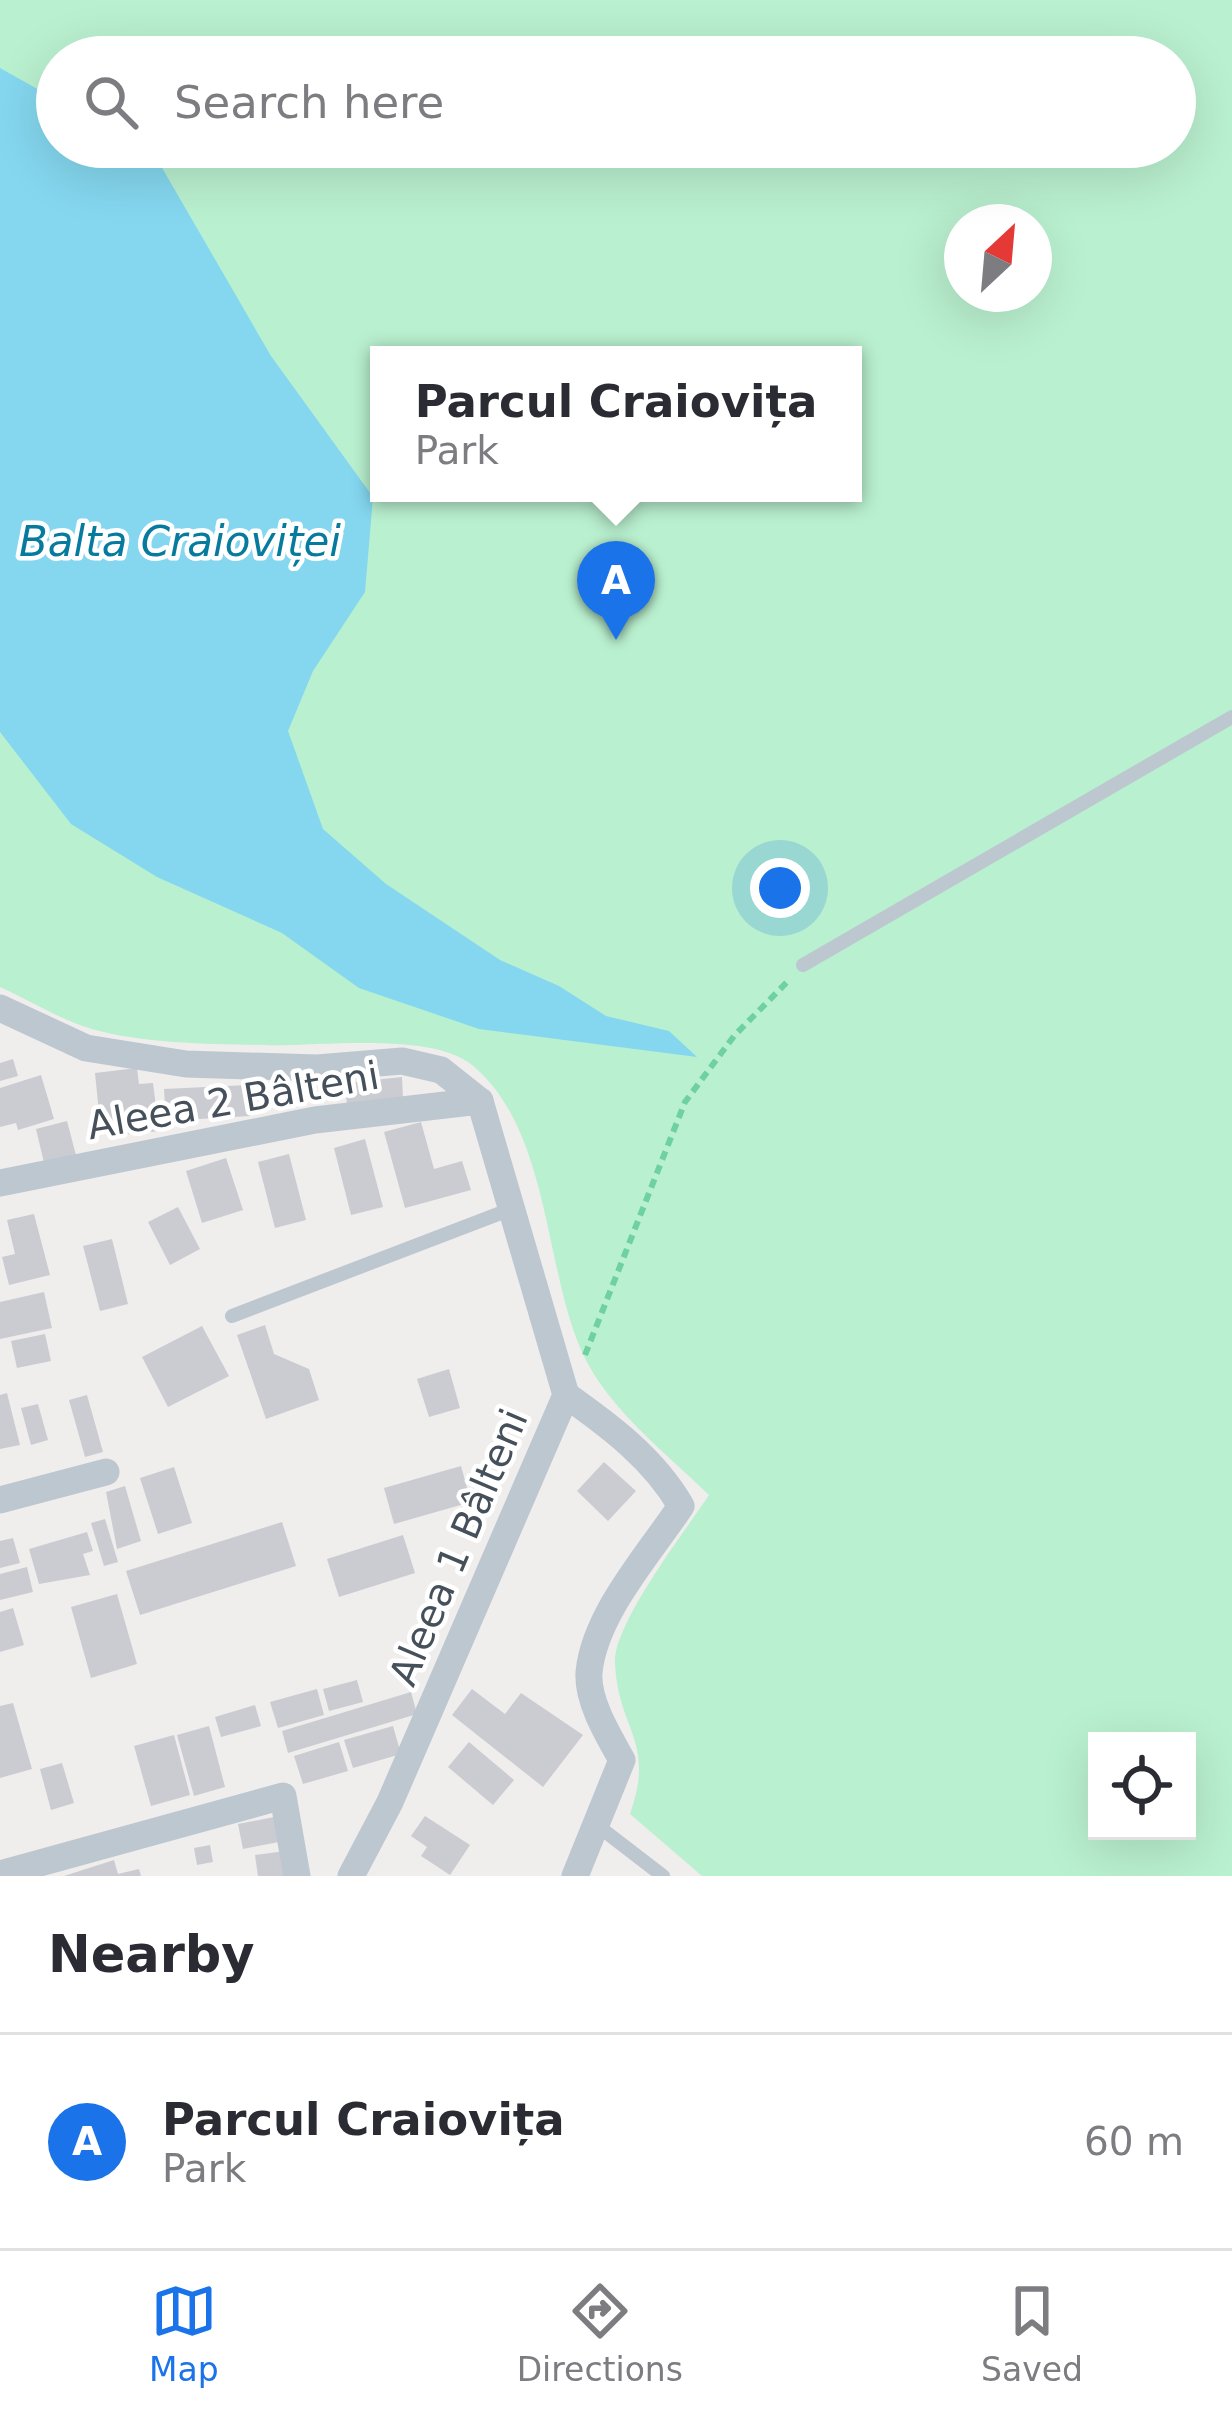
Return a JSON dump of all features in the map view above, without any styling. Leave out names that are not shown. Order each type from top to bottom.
[{"type":"street","points":[[0,1008],[86,1048],[186,1064],[317,1068],[402,1061],[441,1070],[480,1101]]},
{"type":"street","name":"Aleea 1 Bâlteni","points":[[351,1876],[390,1802],[566,1395],[480,1101]]},
{"type":"street","name":"Aleea 2 Bâlteni","points":[[0,1183],[315,1120],[480,1101]]},
{"type":"street","points":[[566,1395],[666,1480],[681,1506],[601,1630],[589,1674],[600,1720],[622,1760],[575,1876]]},
{"type":"street","points":[[0,1500],[106,1472]]},
{"type":"street","points":[[0,1874],[283,1796],[297,1876]]},
{"type":"lane","points":[[803,965],[1232,717]]},
{"type":"lane","points":[[232,1316],[511,1209]]},
{"type":"lane","points":[[598,1826],[663,1876]]},
{"type":"path","points":[[566,1395],[685,1102],[734,1036],[803,965]]},
{"type":"green space","points":[[0,0],[1232,0],[1232,1876],[702,1876],[630,1814],[639,1769],[615,1663],[638,1602],[709,1495],[622,1411],[582,1352],[531,1162],[498,1092],[472,1065],[430,1048],[373,1043],[200,1043],[134,1038],[80,1025],[0,987]]},
{"type":"water","name":"Balta Craioviței","points":[[0,68],[36,88],[36,168],[162,168],[271,356],[370,493],[365,592],[313,671],[288,731],[323,829],[386,884],[500,960],[559,986],[606,1016],[669,1031],[697,1057],[479,1029],[359,988],[282,933],[157,877],[71,824],[0,732]]},
{"type":"building","points":[[13,1059],[18,1076],[0,1081],[0,1063]]},
{"type":"building","points":[[137,1068],[139,1084],[153,1083],[159,1131],[110,1136],[108,1112],[99,1113],[95,1073]]},
{"type":"building","points":[[41,1075],[54,1119],[18,1130],[16,1123],[0,1127],[0,1088]]},
{"type":"building","points":[[402,1077],[403,1099],[347,1105],[345,1083]]},
{"type":"building","points":[[248,1085],[250,1116],[166,1121],[164,1089]]},
{"type":"building","points":[[67,1121],[77,1159],[45,1167],[36,1129]]},
{"type":"building","points":[[421,1122],[434,1169],[462,1161],[471,1190],[405,1208],[384,1132]]},
{"type":"building","points":[[365,1139],[383,1207],[351,1215],[334,1148]]},
{"type":"building","points":[[289,1154],[306,1220],[275,1228],[258,1162]]},
{"type":"building","points":[[226,1158],[243,1210],[202,1223],[186,1171]]},
{"type":"building","points":[[178,1207],[200,1249],[170,1265],[148,1222]]},
{"type":"building","points":[[34,1214],[50,1275],[9,1285],[2,1257],[15,1254],[7,1220]]},
{"type":"building","points":[[112,1239],[128,1304],[100,1311],[83,1246]]},
{"type":"building","points":[[44,1292],[52,1328],[0,1339],[0,1302]]},
{"type":"building","points":[[265,1325],[274,1354],[309,1369],[319,1400],[266,1419],[237,1335]]},
{"type":"building","points":[[202,1326],[229,1376],[168,1407],[142,1357]]},
{"type":"building","points":[[45,1334],[51,1361],[17,1368],[11,1341]]},
{"type":"building","points":[[449,1369],[460,1408],[429,1417],[417,1379]]},
{"type":"building","points":[[7,1393],[20,1445],[0,1449],[0,1395]]},
{"type":"building","points":[[87,1395],[103,1452],[85,1457],[69,1400]]},
{"type":"building","points":[[38,1404],[48,1440],[31,1445],[21,1408]]},
{"type":"building","points":[[604,1462],[636,1491],[608,1521],[577,1491]]},
{"type":"building","points":[[461,1466],[471,1502],[394,1524],[384,1488]]},
{"type":"building","points":[[174,1467],[192,1523],[158,1534],[140,1478]]},
{"type":"building","points":[[125,1486],[141,1541],[117,1549],[106,1492]]},
{"type":"building","points":[[105,1519],[118,1562],[104,1566],[91,1523]]},
{"type":"building","points":[[282,1522],[296,1566],[140,1615],[126,1571]]},
{"type":"building","points":[[87,1532],[93,1551],[83,1554],[90,1575],[39,1584],[29,1549]]},
{"type":"building","points":[[403,1535],[415,1573],[339,1597],[327,1559]]},
{"type":"building","points":[[13,1538],[20,1563],[0,1568],[0,1541]]},
{"type":"building","points":[[27,1567],[33,1592],[0,1600],[0,1574]]},
{"type":"building","points":[[117,1594],[137,1664],[91,1678],[71,1607]]},
{"type":"building","points":[[13,1608],[24,1645],[0,1652],[0,1612]]},
{"type":"building","points":[[357,1680],[363,1702],[329,1711],[323,1689]]},
{"type":"building","points":[[317,1689],[324,1715],[278,1728],[270,1702]]},
{"type":"building","points":[[472,1689],[505,1714],[521,1693],[583,1735],[543,1787],[452,1715]]},
{"type":"building","points":[[411,1692],[417,1714],[288,1753],[282,1731]]},
{"type":"building","points":[[13,1703],[32,1769],[0,1778],[0,1706]]},
{"type":"building","points":[[255,1705],[261,1726],[221,1737],[215,1717]]},
{"type":"building","points":[[209,1726],[225,1787],[194,1796],[177,1735]]},
{"type":"building","points":[[393,1726],[401,1754],[353,1768],[344,1740]]},
{"type":"building","points":[[174,1735],[190,1795],[151,1806],[134,1746]]},
{"type":"building","points":[[339,1742],[348,1771],[303,1784],[294,1756]]},
{"type":"building","points":[[469,1742],[514,1780],[493,1805],[448,1767]]},
{"type":"building","points":[[62,1763],[74,1803],[51,1810],[40,1769]]},
{"type":"building","points":[[425,1816],[470,1845],[450,1875],[421,1856],[427,1847],[411,1836]]},
{"type":"building","points":[[274,1817],[279,1842],[243,1849],[238,1824]]},
{"type":"building","points":[[210,1845],[213,1862],[197,1865],[194,1848]]},
{"type":"building","points":[[286,1851],[289,1876],[258,1876],[255,1855]]},
{"type":"building","points":[[114,1860],[118,1874],[139,1869],[141,1876],[64,1876]]},
{"type":"place","name":"Parcul Craiovița","points":[[616,640]]}]
